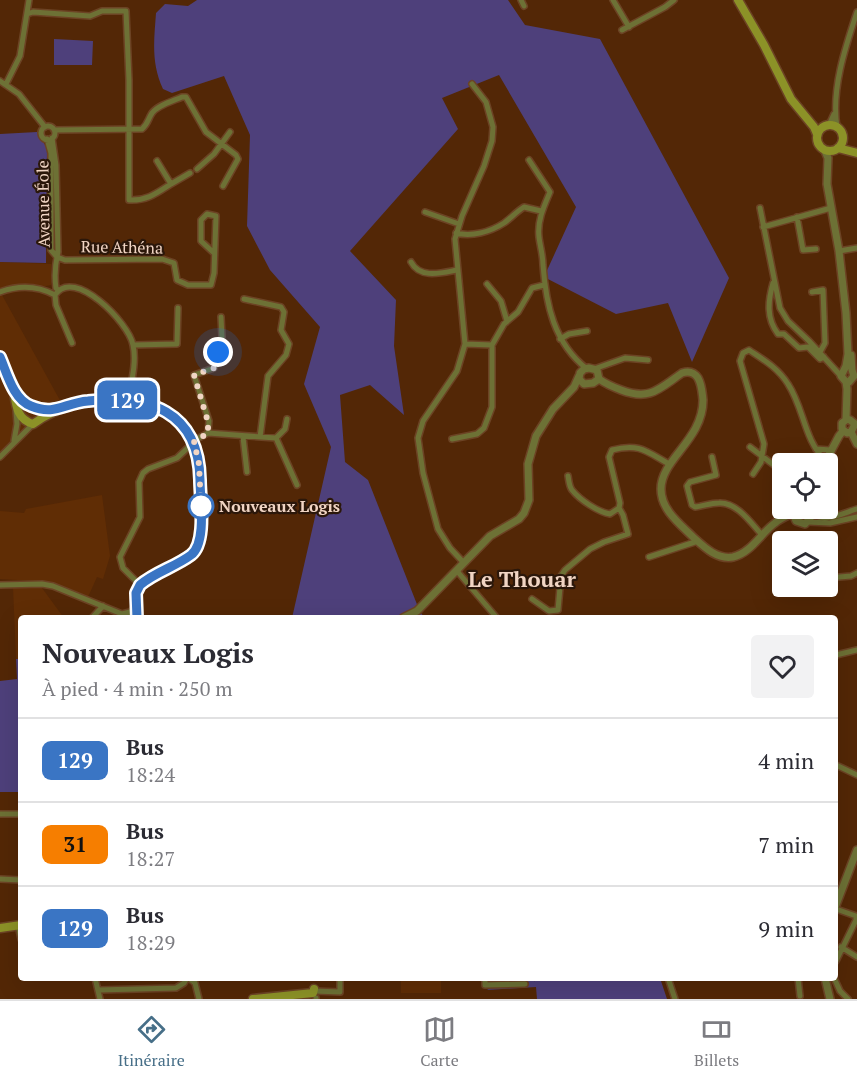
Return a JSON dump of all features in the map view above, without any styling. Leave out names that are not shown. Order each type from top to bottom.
[{"type":"main road","points":[[738,0],[796,107],[814,127],[818,144],[833,150],[857,153]]},
{"type":"main road","points":[[743,0],[764,45]]},
{"type":"main road","points":[[784,83],[814,120],[830,126],[850,144],[857,147]]},
{"type":"main road","points":[[817,134],[830,126]]},
{"type":"main road","points":[[833,150],[843,138]]},
{"type":"main road","points":[[0,357],[13,389],[16,409],[23,419],[33,423]]},
{"type":"main road","points":[[13,389],[26,404],[33,423]]},
{"type":"main road","points":[[33,423],[72,404],[88,401],[128,400],[150,403],[164,410],[180,423],[194,442],[200,476],[201,529],[197,548],[191,555],[140,585],[136,593],[137,615]]},
{"type":"main road","points":[[26,404],[52,412]]},
{"type":"main road","points":[[0,928],[18,925]]},
{"type":"main road","points":[[253,999],[313,991]]},
{"type":"street","points":[[6,84],[20,56],[29,0]]},
{"type":"street","points":[[613,0],[629,27]]},
{"type":"street","points":[[622,30],[665,8],[674,0]]},
{"type":"street","points":[[27,14],[33,12],[90,16],[102,11],[126,11],[130,130],[129,200],[153,196],[190,173]]},
{"type":"street","points":[[830,126],[835,112],[842,67],[857,12]]},
{"type":"street","points":[[0,81],[24,100],[45,127],[51,127],[54,130],[130,130],[145,127],[151,114],[157,108],[186,97],[206,132],[238,159],[223,186]]},
{"type":"street","points":[[464,563],[450,548],[438,529],[423,473],[418,438],[423,421],[457,371],[465,344],[457,270],[456,233],[484,166],[492,141],[493,128],[486,102],[472,84]]},
{"type":"street","name":"Avenue Éole","points":[[45,127],[42,135],[50,138],[56,165],[57,257],[54,275],[57,292],[56,305],[72,343]]},
{"type":"street","points":[[50,138],[54,130]]},
{"type":"street","points":[[197,169],[206,163],[230,132]]},
{"type":"street","points":[[829,453],[847,431],[855,426],[854,422],[848,420],[850,375],[845,297],[827,179],[828,164],[833,150]]},
{"type":"street","points":[[529,160],[550,192],[542,212],[539,235],[544,285],[553,324],[560,339],[590,375],[611,386],[641,396],[655,392],[682,373],[695,374],[702,390],[701,417],[696,429],[669,464],[661,489],[662,500],[670,515],[698,542],[718,556],[733,557],[744,553],[781,519]]},
{"type":"street","points":[[157,161],[171,184]]},
{"type":"street","points":[[456,233],[469,235],[489,231],[524,207],[542,212]]},
{"type":"street","points":[[760,208],[780,308],[788,321],[834,369],[850,375]]},
{"type":"street","points":[[764,227],[831,208]]},
{"type":"street","points":[[425,212],[459,224]]},
{"type":"street","name":"Rue Athéna","points":[[57,257],[65,260],[162,260],[174,263],[177,280],[188,285],[211,285],[214,273],[216,216],[207,214],[201,220],[201,242],[214,253]]},
{"type":"street","points":[[797,217],[803,250],[816,249]]},
{"type":"street","points":[[839,251],[857,248]]},
{"type":"street","points":[[411,262],[415,269],[426,274],[457,270]]},
{"type":"street","points":[[773,282],[768,301],[771,325],[778,334],[784,334],[799,348],[808,347],[820,359],[825,344],[823,290],[812,292]]},
{"type":"street","points":[[488,284],[501,301],[507,321]]},
{"type":"street","points":[[452,439],[477,434],[484,428],[492,407],[492,345],[498,332],[518,312],[532,288],[544,285]]},
{"type":"street","points":[[0,291],[21,287],[57,292],[71,288],[95,297],[117,315],[133,345],[133,369],[128,400]]},
{"type":"street","points":[[244,299],[281,307],[284,312],[281,330],[289,344],[286,355],[268,376],[260,437]]},
{"type":"street","points":[[133,345],[177,344],[178,308]]},
{"type":"street","points":[[208,433],[208,422],[194,375],[214,368],[222,337],[221,317]]},
{"type":"street","points":[[560,339],[578,331],[586,331]]},
{"type":"street","points":[[465,344],[492,345]]},
{"type":"street","points":[[753,474],[760,462],[764,444],[740,361],[743,353],[749,350],[777,368],[790,385],[812,445],[819,453]]},
{"type":"street","points":[[409,615],[417,611],[490,536],[519,519],[524,513],[529,500],[528,464],[536,436],[553,409],[574,387],[605,366],[625,358],[648,360]]},
{"type":"street","points":[[574,387],[584,384],[590,375]]},
{"type":"street","points":[[14,442],[17,424],[16,409]]},
{"type":"street","points":[[140,585],[123,568],[120,557],[140,517],[141,477],[148,469],[177,458],[208,433],[276,438],[285,429],[287,419]]},
{"type":"street","points":[[0,457],[33,423]]},
{"type":"street","points":[[847,431],[857,443]]},
{"type":"street","points":[[243,436],[247,472]]},
{"type":"street","points":[[276,438],[297,484]]},
{"type":"street","points":[[531,599],[549,611],[558,610],[561,576],[565,570],[590,549],[628,534],[619,508],[617,486],[609,457],[612,450],[626,446],[636,447],[669,464]]},
{"type":"street","points":[[750,447],[772,463]]},
{"type":"street","points":[[816,449],[830,450]]},
{"type":"street","points":[[712,457],[716,475],[690,482],[687,486],[692,505],[695,507],[722,502],[730,505],[739,510],[762,535]]},
{"type":"street","points":[[567,476],[570,488],[578,497],[603,513],[610,514],[619,508]]},
{"type":"street","points":[[838,514],[857,509]]},
{"type":"street","points":[[770,527],[786,521],[796,521],[802,524],[830,523],[857,517]]},
{"type":"street","points":[[649,557],[698,542]]},
{"type":"street","points":[[457,571],[494,615]]},
{"type":"street","points":[[838,577],[857,573]]},
{"type":"street","points":[[0,585],[47,585],[122,614],[130,612],[137,604]]},
{"type":"street","points":[[95,615],[104,606]]},
{"type":"street","points":[[838,655],[857,650]]},
{"type":"street","points":[[838,766],[857,775]]},
{"type":"street","points":[[0,814],[18,814]]},
{"type":"street","points":[[838,902],[857,850]]},
{"type":"street","points":[[0,879],[18,880]]},
{"type":"street","points":[[838,908],[856,916],[838,955]]},
{"type":"street","points":[[841,947],[857,957]]},
{"type":"street","points":[[96,981],[100,999]]},
{"type":"street","points":[[98,990],[176,988],[186,981]]},
{"type":"street","points":[[192,981],[195,983],[199,999]]},
{"type":"street","points":[[313,991],[340,992],[340,981]]},
{"type":"street","points":[[485,981],[525,984]]},
{"type":"street","points":[[669,981],[675,999]]},
{"type":"street","points":[[798,981],[800,996]]},
{"type":"street","points":[[826,981],[830,999]]},
{"type":"street","points":[[835,981],[840,991],[848,999]]},
{"type":"shaded area","points":[[197,0],[508,0],[525,25],[600,39],[729,278],[692,362],[668,303],[616,314],[544,277],[576,207],[499,75],[442,98],[458,129],[350,251],[396,300],[394,346],[404,415],[370,385],[340,395],[345,462],[368,480],[422,615],[293,615],[331,447],[304,384],[320,327],[270,270],[247,226],[250,135],[224,76],[172,93],[163,89],[154,52],[156,13],[165,4],[188,6]]},
{"type":"shaded area","points":[[54,39],[93,41],[92,65],[54,65]]},
{"type":"shaded area","points":[[37,132],[47,148],[46,263],[0,262],[0,134]]},
{"type":"shaded area","points":[[0,262],[51,264],[51,285],[2,295],[62,404],[39,415],[0,453]]},
{"type":"shaded area","points":[[102,495],[110,556],[103,579],[97,577],[88,597],[51,582],[0,579],[0,511],[24,513],[26,509]]},
{"type":"shaded area","points":[[13,587],[42,588],[62,615],[18,615],[18,659],[16,659]]},
{"type":"shaded area","points":[[16,659],[18,659],[18,792],[0,792],[0,681],[17,679]]},
{"type":"shaded area","points":[[401,981],[441,981],[441,993],[401,993]]},
{"type":"shaded area","points":[[528,981],[661,981],[667,999],[537,999],[536,987],[487,990],[529,985]]},
{"type":"bus line","name":"129","points":[[0,357],[13,389],[26,404],[32,407],[52,412],[72,404],[88,401],[139,401],[150,403],[164,410],[187,430],[196,449],[199,464],[201,536],[197,548],[191,555],[138,587],[137,615]]},
{"type":"place","name":"Nouveaux Logis","points":[[201,506]]},
{"type":"district","name":"Le Thouar","points":[[522,578]]},
{"type":"route","points":[[201,506],[199,464],[194,442],[208,433],[208,422],[194,375],[214,368],[218,352]]}]
